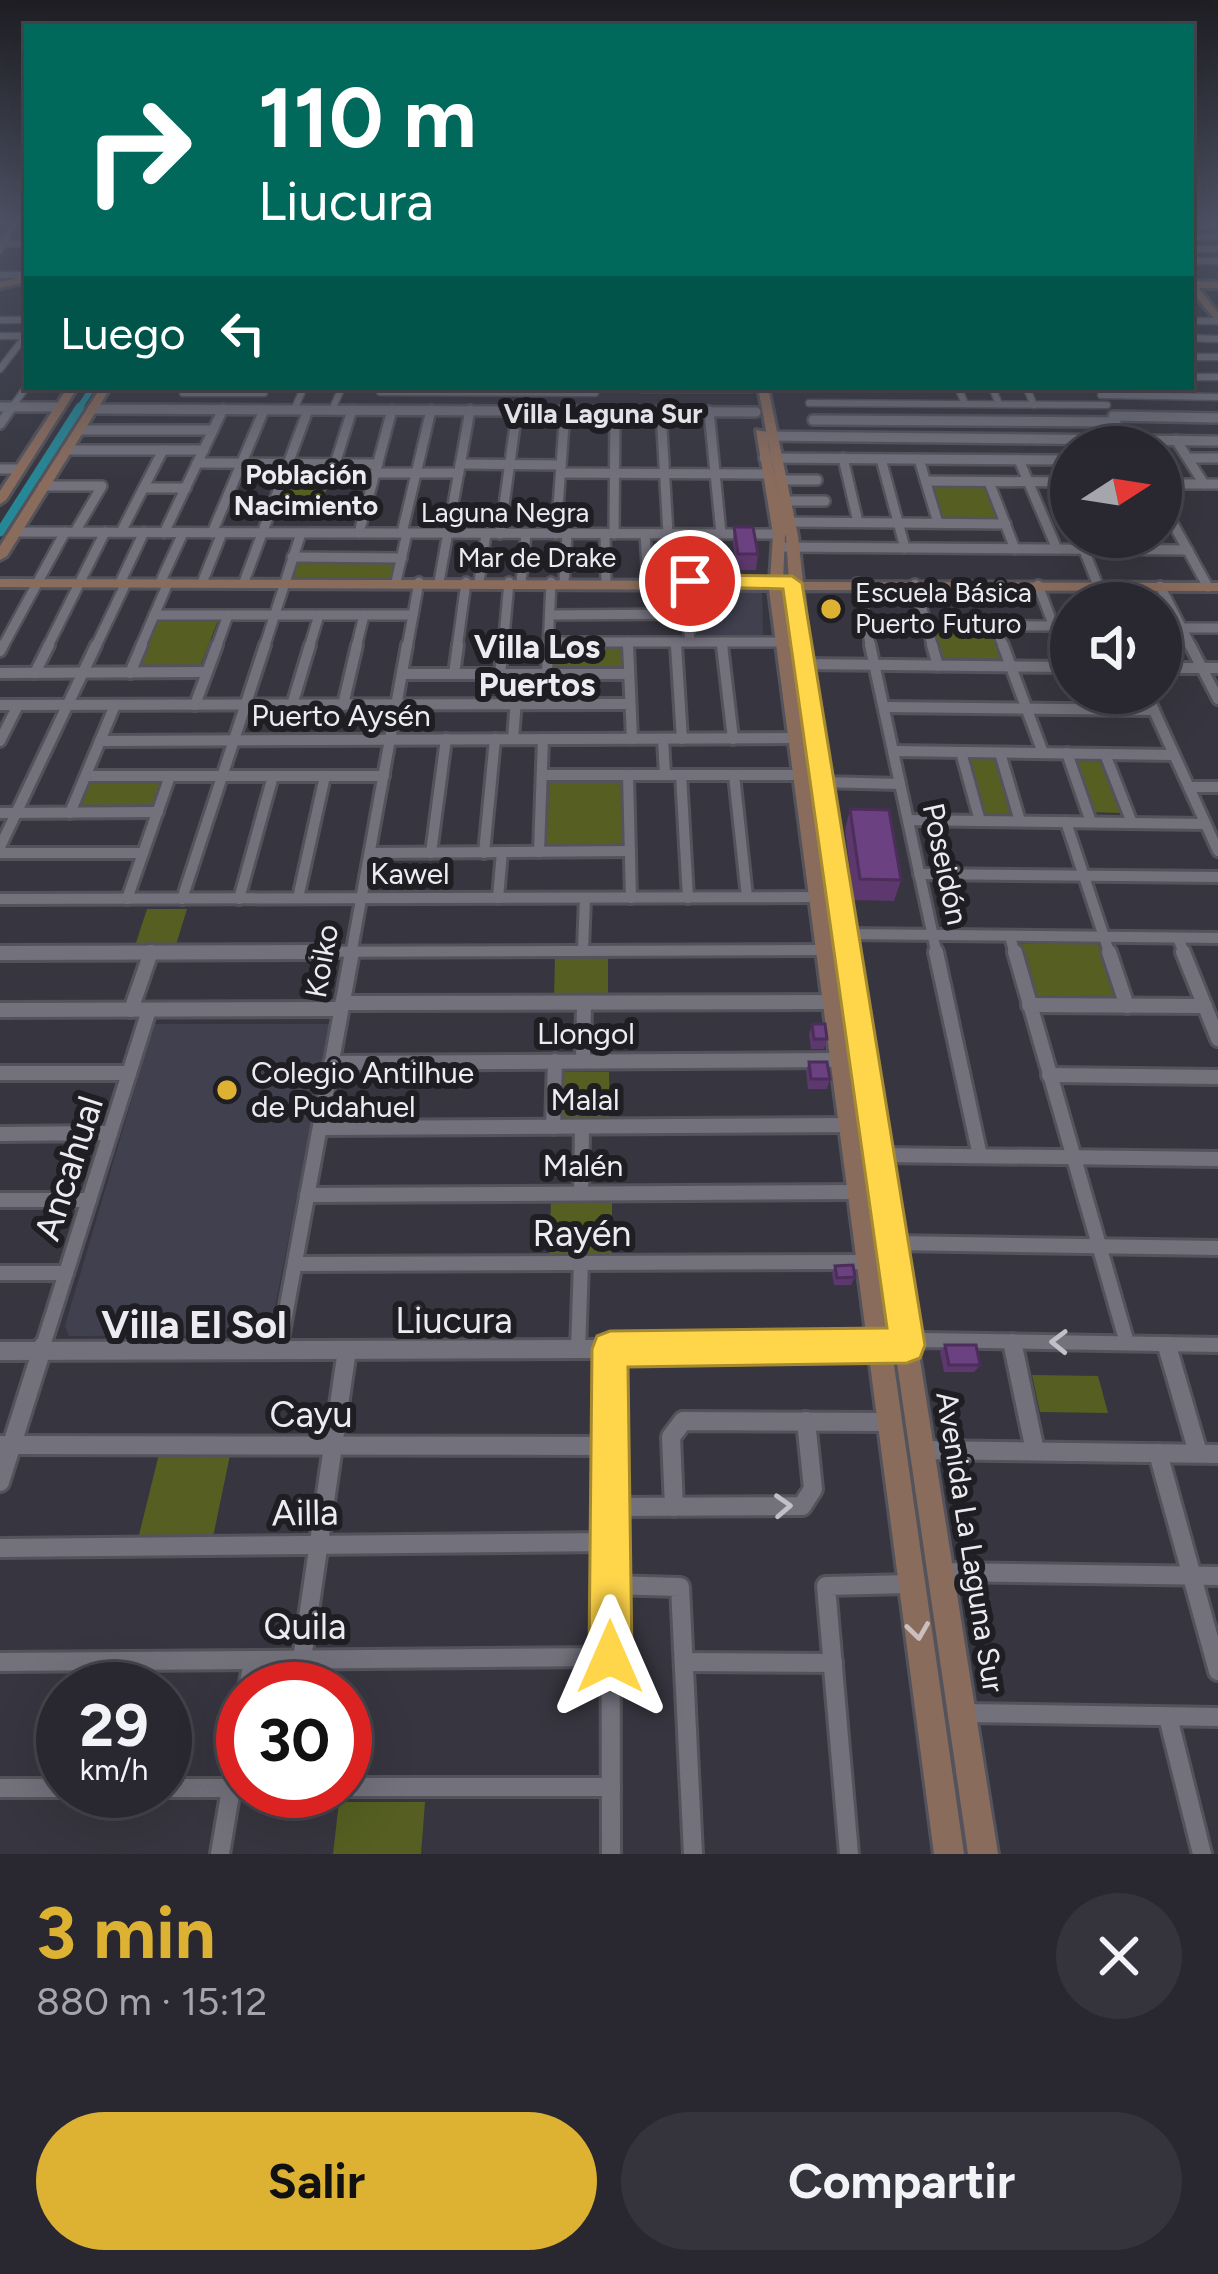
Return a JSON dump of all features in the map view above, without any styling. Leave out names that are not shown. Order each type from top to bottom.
[{"type":"street","points":[[0,369],[24,338]]},
{"type":"street","points":[[0,424],[24,390]]},
{"type":"street","points":[[0,500],[71,390]]},
{"type":"street","points":[[0,556],[104,390]]},
{"type":"street","points":[[176,409],[185,390],[266,390],[202,583]]},
{"type":"street","points":[[294,410],[303,390]]},
{"type":"street","points":[[332,410],[341,390]]},
{"type":"street","points":[[373,410],[381,390],[595,390],[592,411]]},
{"type":"street","points":[[493,410],[497,390]]},
{"type":"street","points":[[640,390],[642,411]]},
{"type":"street","name":"Avenida La Laguna Sur","points":[[756,390],[756,412],[767,436]]},
{"type":"street","name":"Avenida La Laguna Sur","points":[[756,390],[790,522],[784,543]]},
{"type":"street","points":[[806,390],[817,437]]},
{"type":"street","points":[[840,390],[843,403]]},
{"type":"street","points":[[874,390],[878,404]]},
{"type":"street","points":[[908,390],[913,404]]},
{"type":"street","points":[[959,390],[970,438]]},
{"type":"street","points":[[993,390],[999,404]]},
{"type":"street","points":[[1027,390],[1034,405]]},
{"type":"street","points":[[1060,390],[1068,405]]},
{"type":"street","points":[[1099,391],[1218,397]]},
{"type":"street","points":[[1099,391],[1119,426]]},
{"type":"street","points":[[808,403],[1107,405]]},
{"type":"street","points":[[0,407],[60,407]]},
{"type":"street","points":[[92,409],[756,412]]},
{"type":"street","points":[[164,532],[223,409]]},
{"type":"street","points":[[244,583],[308,410]]},
{"type":"street","points":[[335,464],[352,410]]},
{"type":"street","points":[[359,533],[392,410]]},
{"type":"street","points":[[396,582],[431,410]]},
{"type":"street","points":[[439,582],[470,410]]},
{"type":"street","points":[[500,533],[517,410]]},
{"type":"street","points":[[547,674],[562,534],[565,411]]},
{"type":"street","points":[[606,582],[615,411]]},
{"type":"street","points":[[661,411],[668,534]]},
{"type":"street","points":[[709,411],[721,534]]},
{"type":"street","points":[[813,420],[1218,418]]},
{"type":"street","points":[[79,430],[213,430]]},
{"type":"street","points":[[767,436],[1050,441]]},
{"type":"street","points":[[1182,440],[1218,441]]},
{"type":"street","points":[[1182,449],[1204,484]]},
{"type":"street","points":[[66,450],[204,450]]},
{"type":"street","points":[[121,532],[163,450]]},
{"type":"street","points":[[771,458],[1050,460]]},
{"type":"street","name":"Avenida La Laguna Sur","points":[[771,458],[767,474],[784,543],[785,642],[798,738],[812,779],[844,934],[892,1243],[890,1422],[950,1854]]},
{"type":"street","points":[[843,458],[858,522]]},
{"type":"street","points":[[1188,458],[1218,458]]},
{"type":"street","points":[[881,459],[905,548]]},
{"type":"street","points":[[919,459],[938,523]]},
{"type":"street","points":[[1019,460],[1050,533]]},
{"type":"street","points":[[197,464],[335,464],[417,472],[510,464],[614,473],[767,474]]},
{"type":"street","points":[[0,469],[20,469]]},
{"type":"street","points":[[782,480],[817,480]]},
{"type":"street","points":[[926,481],[1050,484]]},
{"type":"street","points":[[989,482],[1015,549]]},
{"type":"street","points":[[1182,484],[1218,484]]},
{"type":"street","points":[[0,651],[102,486],[44,486]]},
{"type":"street","points":[[144,488],[186,488]]},
{"type":"street","points":[[786,501],[825,501]]},
{"type":"street","points":[[272,506],[366,506]]},
{"type":"street","points":[[790,522],[1006,524]]},
{"type":"street","name":"Laguna Negra","points":[[15,532],[721,534],[784,543],[1050,549]]},
{"type":"street","points":[[35,673],[105,532]]},
{"type":"street","points":[[143,853],[0,850],[144,532]]},
{"type":"street","points":[[130,673],[183,532]]},
{"type":"street","points":[[182,899],[301,533]]},
{"type":"street","points":[[454,674],[486,533]]},
{"type":"street","points":[[500,674],[526,534]]},
{"type":"street","points":[[645,534],[648,581]]},
{"type":"street","points":[[686,534],[690,642]]},
{"type":"street","points":[[1182,539],[1213,586]]},
{"type":"street","name":"Laguna Negra","points":[[1182,550],[1188,550]]},
{"type":"street","points":[[292,557],[402,557]]},
{"type":"street","name":"Koiko","points":[[279,1350],[419,582]]},
{"type":"street","name":"Avenida La Laguna Sur","points":[[784,582],[803,664],[820,897],[869,1262],[922,1450],[983,1854]]},
{"type":"street","name":"Mar de Drake","points":[[0,583],[1050,585]]},
{"type":"street","name":"Poseidón","points":[[857,583],[980,1156]]},
{"type":"street","points":[[915,584],[938,666]]},
{"type":"street","points":[[1038,585],[1050,616]]},
{"type":"street","name":"Mar de Drake","points":[[1182,586],[1213,586]]},
{"type":"street","points":[[550,615],[688,614]]},
{"type":"street","points":[[154,615],[413,615]]},
{"type":"street","points":[[196,705],[228,615]]},
{"type":"street","points":[[292,705],[319,615]]},
{"type":"street","points":[[343,705],[364,615]]},
{"type":"street","points":[[927,625],[1050,626]]},
{"type":"street","points":[[995,625],[1043,753]]},
{"type":"street","points":[[1182,628],[1218,628]]},
{"type":"street","points":[[1182,630],[1218,699]]},
{"type":"street","points":[[548,642],[785,642]]},
{"type":"street","points":[[628,642],[632,739]]},
{"type":"street","points":[[676,642],[682,739]]},
{"type":"street","points":[[722,642],[733,739]]},
{"type":"street","points":[[803,664],[1050,667]]},
{"type":"street","points":[[1182,668],[1218,668]]},
{"type":"street","points":[[0,673],[207,672]]},
{"type":"street","points":[[402,674],[629,674]]},
{"type":"street","points":[[513,739],[518,674]]},
{"type":"street","points":[[0,705],[631,704]]},
{"type":"street","points":[[0,741],[18,705]]},
{"type":"street","points":[[70,813],[116,705]]},
{"type":"street","points":[[884,707],[1050,709]]},
{"type":"street","points":[[1156,714],[1218,851]]},
{"type":"street","name":"Puerto Aysén","points":[[100,741],[798,738]]},
{"type":"street","points":[[430,853],[446,739]]},
{"type":"street","points":[[484,853],[495,739]]},
{"type":"street","points":[[539,852],[543,739]]},
{"type":"street","points":[[663,739],[664,776]]},
{"type":"street","points":[[893,752],[1174,755]]},
{"type":"street","points":[[961,752],[980,821]]},
{"type":"street","points":[[1000,753],[1020,821]]},
{"type":"street","points":[[1066,754],[1091,822]]},
{"type":"street","points":[[1105,754],[1132,823]]},
{"type":"street","points":[[734,775],[747,897]]},
{"type":"street","points":[[542,776],[734,775],[900,784]]},
{"type":"street","points":[[86,776],[384,776]]},
{"type":"street","points":[[127,899],[170,776]]},
{"type":"street","points":[[239,899],[273,776]]},
{"type":"street","points":[[298,898],[325,776]]},
{"type":"street","points":[[628,776],[631,898]]},
{"type":"street","points":[[681,776],[688,898]]},
{"type":"street","points":[[1189,787],[1218,787]]},
{"type":"street","points":[[0,813],[158,812]]},
{"type":"street","points":[[908,820],[1205,824]]},
{"type":"street","points":[[1066,822],[1127,1006]]},
{"type":"street","points":[[370,854],[630,851]]},
{"type":"street","points":[[498,898],[502,852]]},
{"type":"street","points":[[920,874],[1218,877]]},
{"type":"street","name":"Kawel","points":[[0,899],[820,897]]},
{"type":"street","points":[[584,950],[585,898]]},
{"type":"street","points":[[844,934],[1218,938]]},
{"type":"street","points":[[1010,936],[1127,1343]]},
{"type":"street","points":[[1178,938],[1218,1039]]},
{"type":"street","points":[[0,953],[827,950]]},
{"type":"street","points":[[131,1010],[151,952]]},
{"type":"street","points":[[0,1010],[834,1002]]},
{"type":"street","points":[[584,1003],[584,1061]]},
{"type":"street","points":[[1029,1005],[1205,1006]]},
{"type":"street","name":"Ancahual","points":[[0,1482],[6,1445],[41,1351],[149,1010]]},
{"type":"street","name":"Llongol","points":[[332,1063],[842,1060]]},
{"type":"street","points":[[553,1127],[555,1061]]},
{"type":"street","points":[[0,1073],[129,1072]]},
{"type":"street","points":[[1049,1075],[1218,1078]]},
{"type":"street","name":"Malal","points":[[320,1128],[850,1125]]},
{"type":"street","points":[[581,1193],[582,1126]]},
{"type":"street","points":[[0,1134],[110,1133]]},
{"type":"street","points":[[879,1155],[1218,1159]]},
{"type":"street","name":"Malén","points":[[308,1195],[860,1192]]},
{"type":"street","points":[[0,1200],[89,1200]]},
{"type":"street","points":[[892,1243],[1218,1248]]},
{"type":"street","name":"Rayén","points":[[295,1264],[869,1262]]},
{"type":"street","points":[[578,1349],[581,1263]]},
{"type":"street","points":[[0,1273],[66,1273]]},
{"type":"street","name":"Liucura","points":[[0,1351],[894,1347],[922,1340],[1218,1345]]},
{"type":"street","points":[[1012,1341],[1035,1451]]},
{"type":"street","points":[[1166,1344],[1198,1453]]},
{"type":"street","points":[[610,1349],[611,1854]]},
{"type":"street","points":[[302,1659],[347,1350]]},
{"type":"street","points":[[610,1507],[807,1503],[813,1489],[806,1421]]},
{"type":"street","points":[[674,1507],[671,1437],[679,1423],[890,1422]]},
{"type":"street","name":"Cayu","points":[[6,1445],[610,1446]]},
{"type":"street","points":[[922,1450],[1218,1454]]},
{"type":"street","points":[[1158,1453],[1218,1671]]},
{"type":"street","points":[[900,1498],[915,1507],[931,1505]]},
{"type":"street","name":"Ailla","points":[[0,1548],[610,1542]]},
{"type":"street","points":[[940,1572],[1218,1576]]},
{"type":"street","points":[[849,1854],[826,1586],[912,1584]]},
{"type":"street","points":[[610,1585],[680,1587],[693,1854]]},
{"type":"street","name":"Quila","points":[[0,1662],[610,1657]]},
{"type":"street","points":[[684,1663],[833,1663]]},
{"type":"street","points":[[962,1713],[1218,1718]]},
{"type":"street","points":[[1168,1717],[1202,1854]]},
{"type":"street","points":[[372,1787],[610,1787]]},
{"type":"street","points":[[0,1788],[36,1788]]},
{"type":"street","points":[[220,1854],[229,1818]]},
{"type":"shaded area","points":[[690,588],[762,588],[763,635],[691,636]]},
{"type":"shaded area","points":[[154,1024],[331,1024],[271,1327],[262,1335],[69,1336],[65,1326]]},
{"type":"green space","points":[[291,466],[346,467],[342,480],[330,480],[322,502],[277,502]]},
{"type":"green space","points":[[932,484],[985,485],[997,521],[944,520]]},
{"type":"green space","points":[[296,558],[398,559],[394,579],[289,578]]},
{"type":"green space","points":[[159,618],[219,618],[200,667],[137,666]]},
{"type":"green space","points":[[932,628],[992,628],[1003,661],[942,661]]},
{"type":"green space","points":[[552,644],[623,644],[627,670],[551,671]]},
{"type":"green space","points":[[968,757],[998,757],[1014,816],[983,816]]},
{"type":"green space","points":[[1065,758],[1103,759],[1122,813],[1085,812]]},
{"type":"green space","points":[[547,778],[622,778],[624,848],[544,848]]},
{"type":"green space","points":[[91,780],[163,780],[153,809],[78,809]]},
{"type":"green space","points":[[147,909],[187,909],[175,948],[134,949]]},
{"type":"green space","points":[[1021,944],[1098,944],[1118,1000],[1038,1000]]},
{"type":"green space","points":[[555,957],[608,957],[608,998],[554,998]]},
{"type":"green space","points":[[552,1072],[609,1072],[610,1121],[550,1121]]},
{"type":"green space","points":[[551,1200],[612,1200],[612,1258],[549,1258]]},
{"type":"green space","points":[[1032,1375],[1098,1376],[1108,1413],[1040,1412]]},
{"type":"green space","points":[[159,1454],[230,1455],[213,1537],[139,1535]]},
{"type":"green space","points":[[372,1802],[425,1802],[421,1854],[333,1854],[337,1818],[372,1818]]},
{"type":"building","points":[[734,527],[753,527],[758,554],[738,554]]},
{"type":"building","points":[[702,542],[716,542],[719,558],[704,559]]},
{"type":"building","points":[[850,809],[889,810],[901,880],[860,879]]},
{"type":"building","points":[[812,1024],[825,1024],[827,1039],[814,1039]]},
{"type":"building","points":[[809,1062],[827,1062],[830,1079],[811,1079]]},
{"type":"building","points":[[853,1265],[855,1277],[837,1278],[835,1266]]},
{"type":"building","points":[[945,1345],[976,1345],[980,1365],[949,1365]]},
{"type":"waterway","points":[[78,410],[91,390]]},
{"type":"waterway","points":[[0,532],[80,407]]},
{"type":"place","name":"Escuela Básica Puerto Futuro","points":[[831,609]]},
{"type":"place","name":"Colegio Antilhue de Pudahuel","points":[[227,1090]]},
{"type":"district","name":"Villa Laguna Sur","points":[[603,414]]},
{"type":"district","name":"Población Nacimiento","points":[[306,490]]},
{"type":"district","name":"Villa Los Puertos","points":[[537,665]]},
{"type":"district","name":"Villa El Sol","points":[[194,1324]]},
{"type":"route","points":[[610,1657],[610,1349],[907,1345],[792,583],[690,581]]}]
